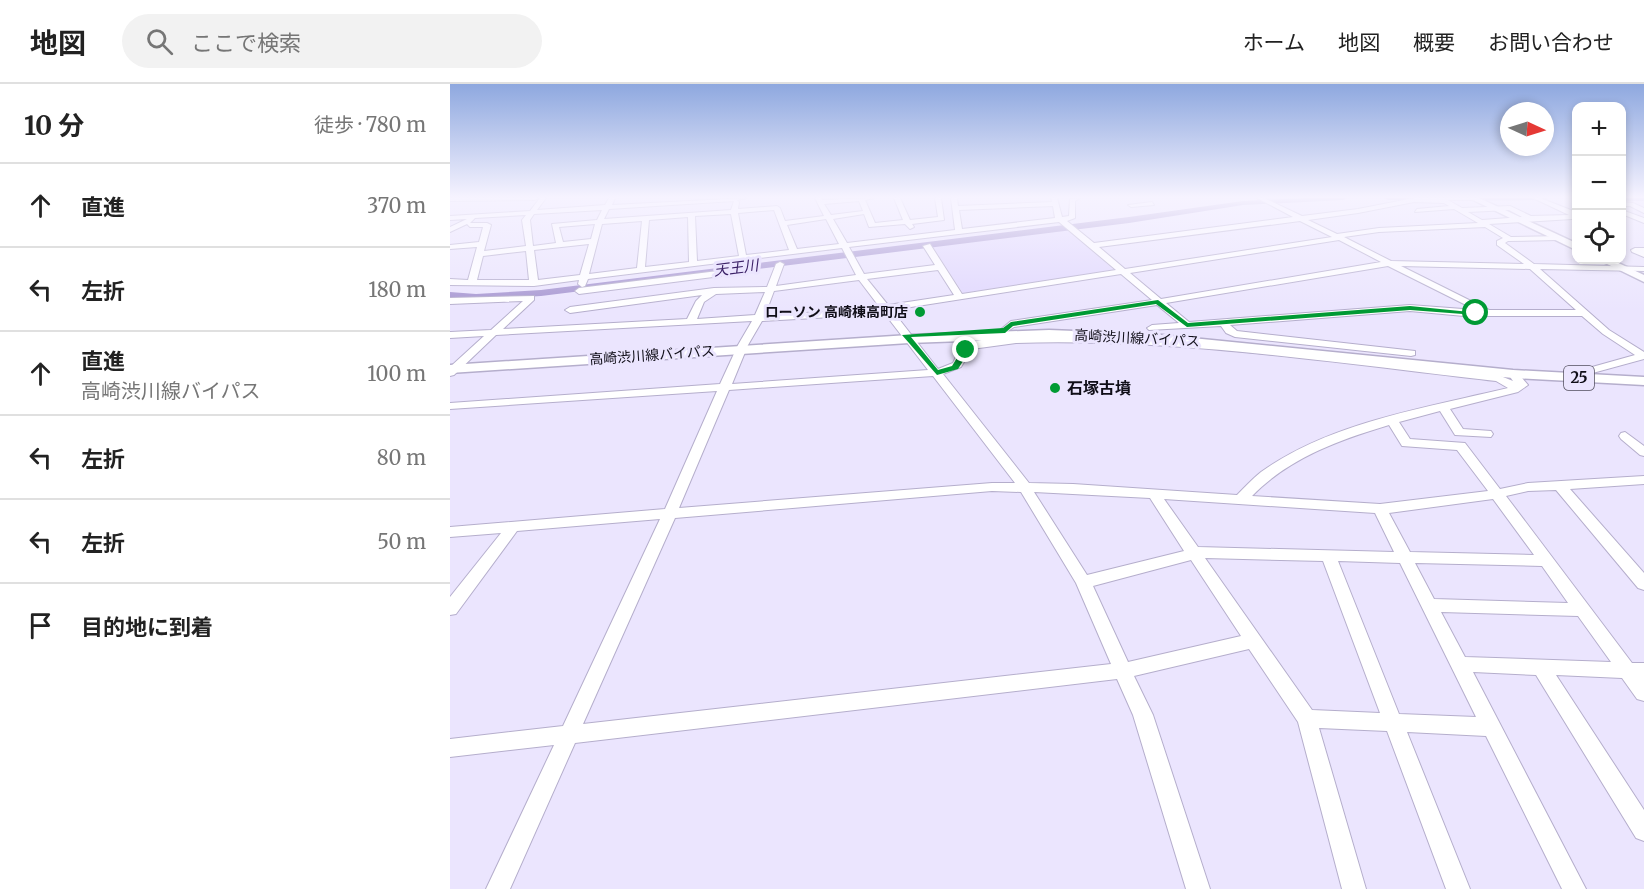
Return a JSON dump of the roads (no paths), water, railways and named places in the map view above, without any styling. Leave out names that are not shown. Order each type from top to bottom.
[{"type":"main road","points":[[1553,236],[1572,245]]},
{"type":"main road","points":[[1614,264],[1644,279]]},
{"type":"main road","name":"高崎渋川線バイパス","points":[[453,367],[1005,330],[1164,334],[1529,371],[1644,376]]},
{"type":"main road","name":"高崎渋川線バイパス","points":[[908,337],[1039,334],[1152,338],[1514,374],[1644,381]]},
{"type":"street","points":[[469,284],[472,281],[484,236]]},
{"type":"street","points":[[527,236],[534,283]]},
{"type":"street","points":[[558,236],[560,244]]},
{"type":"street","points":[[595,236],[581,286],[570,310],[714,291],[772,289],[941,267]]},
{"type":"street","points":[[641,270],[644,236]]},
{"type":"street","points":[[693,264],[694,236]]},
{"type":"street","points":[[739,236],[744,258]]},
{"type":"street","points":[[788,236],[794,252]]},
{"type":"street","points":[[838,236],[862,278],[1024,486],[1083,582],[1125,670],[1165,776],[1198,889]]},
{"type":"street","points":[[450,282],[581,286],[719,269],[744,258],[794,252],[847,252],[874,238],[928,236]]},
{"type":"street","points":[[1080,236],[1187,325]]},
{"type":"street","points":[[1092,246],[1166,236]]},
{"type":"street","points":[[1336,236],[1490,314]]},
{"type":"street","points":[[450,335],[886,309],[1347,236]]},
{"type":"street","points":[[1503,236],[1508,239]]},
{"type":"street","points":[[1558,238],[1508,239],[1500,243],[1532,266],[1606,332],[1641,353]]},
{"type":"street","points":[[479,254],[594,241]]},
{"type":"street","points":[[450,247],[482,244]]},
{"type":"street","points":[[1626,245],[1640,250],[1644,255]]},
{"type":"street","points":[[927,246],[959,296]]},
{"type":"street","points":[[1005,330],[1011,324],[1390,263],[1644,269]]},
{"type":"street","points":[[581,286],[641,270],[693,264],[719,269]]},
{"type":"street","points":[[498,889],[670,513],[742,347],[759,318],[780,264]]},
{"type":"street","points":[[691,321],[700,301],[714,291],[719,269]]},
{"type":"street","points":[[450,301],[531,298],[453,367]]},
{"type":"street","points":[[626,325],[629,303]]},
{"type":"street","points":[[1152,328],[1410,308],[1490,314],[1587,313]]},
{"type":"street","points":[[1277,318],[1275,321],[1286,339]]},
{"type":"street","points":[[1223,322],[1231,333],[1411,353]]},
{"type":"street","points":[[450,406],[937,373],[955,367],[964,351],[975,346],[1020,340],[1111,341],[1214,348],[1498,378],[1511,384],[1514,390]]},
{"type":"street","points":[[1589,371],[1641,353]]},
{"type":"street","points":[[1241,499],[1268,474],[1312,447],[1393,422],[1514,390],[1522,385],[1514,374]]},
{"type":"street","points":[[1444,408],[1459,432],[1487,434]]},
{"type":"street","points":[[1393,422],[1406,443],[1461,446],[1583,610],[1636,671],[1644,693]]},
{"type":"street","points":[[1625,436],[1644,452]]},
{"type":"street","points":[[450,532],[1024,486],[1380,509],[1498,494],[1528,487],[1641,483]]},
{"type":"street","points":[[1560,486],[1644,584]]},
{"type":"street","points":[[1157,493],[1157,499],[1307,719],[1354,889]]},
{"type":"street","points":[[1380,509],[1574,889]]},
{"type":"street","points":[[450,609],[513,526]]},
{"type":"street","points":[[1083,582],[1194,553],[1547,561]]},
{"type":"street","points":[[1328,555],[1458,889]]},
{"type":"street","points":[[1430,605],[1583,610]]},
{"type":"street","points":[[450,748],[1125,670],[1252,641]]},
{"type":"street","points":[[1459,664],[1636,671]]},
{"type":"street","points":[[1541,667],[1644,830]]},
{"type":"street","points":[[1307,719],[1492,727]]},
{"type":"waterway","name":"天王川","points":[[450,295],[476,297],[541,293],[1004,236]]},
{"type":"place","name":"ローソン 高崎棟高町店","points":[[920,312]]},
{"type":"place","name":"石塚古墳","points":[[1055,388]]}]
